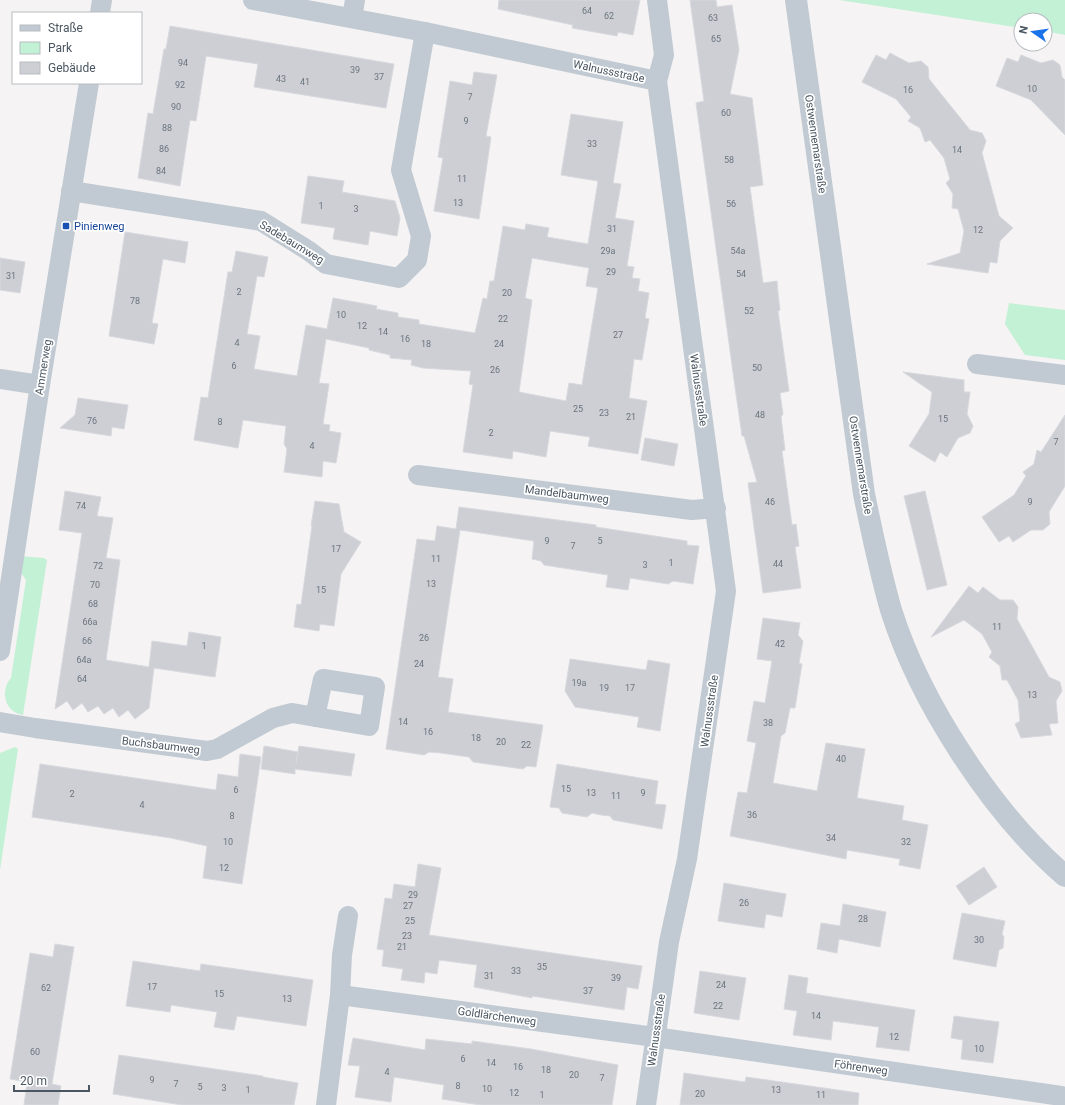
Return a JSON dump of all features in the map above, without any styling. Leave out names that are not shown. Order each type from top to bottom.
[{"type":"street","points":[[100,12],[102,0]]},
{"type":"street","name":"Walnussstraße","points":[[252,0],[353,9],[425,32],[657,81],[716,508],[726,591],[687,859],[669,942],[646,1105]]},
{"type":"street","points":[[657,0],[664,55],[657,81]]},
{"type":"street","name":"Ostwennemarstraße","points":[[796,0],[864,494],[875,547],[892,610],[907,650],[934,706],[965,760],[1008,816],[1065,876]]},
{"type":"street","name":"Sadebaumweg","points":[[71,191],[262,221],[309,251],[326,264],[399,278],[417,260],[420,236],[401,170],[425,32]]},
{"type":"street","name":"Ammerweg","points":[[0,650],[40,385],[89,84]]},
{"type":"street","points":[[977,364],[1065,375]]},
{"type":"street","points":[[0,379],[40,385]]},
{"type":"street","name":"Mandelbaumweg","points":[[418,475],[692,510],[716,508]]},
{"type":"street","name":"Buchsbaumweg","points":[[0,722],[207,750],[217,749],[272,718],[292,713],[315,717]]},
{"type":"street","points":[[326,1105],[340,995],[342,955],[348,916]]},
{"type":"street","name":"Goldlärchenweg","points":[[340,995],[655,1036]]},
{"type":"street","name":"Föhrenweg","points":[[655,1036],[1061,1096],[1065,1099]]},
{"type":"green space","points":[[839,0],[1065,0],[1065,35],[1053,33],[1053,12],[1013,12],[1013,27]]},
{"type":"green space","points":[[1009,303],[1065,310],[1065,360],[1025,355],[1005,324]]},
{"type":"green space","points":[[17,556],[44,558],[47,560],[23,715],[12,710],[8,705],[5,694],[11,678],[26,580],[20,571]]},
{"type":"green space","points":[[15,747],[18,749],[0,870],[0,753]]},
{"type":"building","points":[[499,0],[640,0],[633,35],[618,32],[617,36],[572,28],[573,25],[498,9]]},
{"type":"building","points":[[690,0],[716,0],[717,7],[732,5],[739,50],[730,94],[752,98],[763,185],[750,187],[763,283],[777,281],[780,310],[778,311],[789,391],[780,393],[785,450],[782,451],[792,525],[796,524],[799,546],[795,547],[801,588],[763,593],[748,483],[757,482],[744,436],[742,436],[735,387],[696,103],[704,101]]},
{"type":"building","points":[[170,26],[394,64],[386,108],[254,87],[258,64],[206,56],[196,121],[190,120],[180,186],[138,178],[148,113],[153,114],[164,49],[166,49]]},
{"type":"building","points":[[890,53],[909,63],[921,61],[928,67],[929,79],[970,130],[982,133],[986,141],[982,153],[999,216],[1013,228],[1000,241],[997,263],[990,262],[988,273],[927,264],[960,253],[964,231],[958,209],[952,208],[953,194],[946,183],[950,179],[944,158],[930,140],[925,142],[920,128],[908,121],[911,117],[896,99],[862,82],[876,55],[886,60]]},
{"type":"building","points":[[1021,55],[1041,63],[1053,60],[1060,65],[1062,77],[1065,80],[1065,135],[1031,100],[996,86],[1007,58],[1018,62]]},
{"type":"building","points":[[474,72],[497,75],[486,136],[491,137],[479,219],[434,211],[443,158],[438,157],[450,81],[472,85]]},
{"type":"building","points":[[571,114],[623,122],[613,183],[621,184],[615,218],[634,221],[627,266],[634,267],[632,278],[640,279],[638,291],[649,293],[645,318],[649,319],[642,360],[634,359],[629,398],[647,401],[638,454],[588,446],[590,437],[550,431],[546,457],[513,451],[512,459],[463,452],[473,385],[469,384],[471,371],[423,368],[411,365],[412,360],[390,358],[390,355],[369,350],[369,348],[326,339],[319,383],[329,384],[323,424],[330,425],[329,431],[341,433],[336,463],[323,461],[322,477],[284,472],[287,449],[284,444],[286,426],[243,420],[238,448],[194,440],[201,397],[208,398],[228,272],[232,272],[236,251],[268,257],[264,277],[257,276],[247,334],[260,336],[254,369],[297,376],[306,325],[327,329],[333,298],[377,306],[376,309],[398,313],[398,317],[419,320],[419,324],[475,333],[483,298],[487,299],[490,281],[494,281],[503,226],[525,230],[526,224],[549,228],[547,237],[588,244],[598,181],[561,175]],"holes":[[[532,258],[589,268],[586,286],[598,288],[582,385],[569,383],[566,401],[519,392],[532,300],[525,298]]]},
{"type":"building","points":[[308,176],[344,181],[342,192],[395,201],[400,218],[397,236],[370,231],[368,245],[333,239],[335,228],[301,223]]},
{"type":"building","points":[[125,232],[188,242],[185,263],[163,259],[152,323],[158,324],[154,344],[109,336]]},
{"type":"building","points":[[0,258],[25,262],[20,293],[0,290]]},
{"type":"building","points":[[903,372],[964,380],[964,392],[970,392],[967,414],[973,426],[970,433],[958,438],[947,457],[940,452],[935,462],[909,446],[929,414],[932,392]]},
{"type":"building","points":[[78,398],[128,405],[124,429],[112,427],[111,436],[60,428],[75,415]]},
{"type":"building","points":[[1065,415],[1065,486],[1049,512],[1050,524],[1043,530],[1031,530],[1013,542],[1009,536],[999,542],[982,517],[1014,495],[1026,476],[1023,472],[1034,464],[1037,450],[1041,452]]},
{"type":"building","points":[[645,438],[678,444],[674,466],[641,460]]},
{"type":"building","points":[[65,491],[101,497],[97,516],[113,518],[106,558],[120,560],[106,660],[149,667],[152,641],[187,646],[189,632],[221,637],[215,677],[154,668],[149,708],[135,719],[128,710],[119,717],[113,708],[104,714],[98,706],[88,712],[82,703],[73,710],[67,701],[55,709],[82,533],[59,530]]},
{"type":"building","points":[[925,491],[947,585],[927,590],[904,496]]},
{"type":"building","points":[[315,501],[339,504],[344,532],[361,542],[341,574],[334,626],[320,624],[319,631],[294,627],[297,604],[301,605]]},
{"type":"building","points":[[459,507],[596,525],[596,527],[687,541],[687,545],[699,546],[693,584],[673,581],[668,584],[630,578],[628,590],[606,587],[608,575],[544,565],[541,561],[532,559],[534,541],[460,530],[438,677],[453,679],[448,712],[543,725],[536,767],[527,766],[523,769],[473,762],[469,757],[429,752],[424,755],[386,749],[417,539],[435,541],[437,526],[456,529]]},
{"type":"building","points":[[969,586],[978,593],[983,587],[1000,600],[1013,600],[1018,607],[1017,619],[1049,677],[1060,682],[1062,691],[1056,701],[1058,723],[1049,724],[1052,735],[1021,738],[1015,724],[1020,721],[1018,700],[1007,680],[1002,680],[1000,666],[989,657],[992,652],[982,634],[964,620],[931,637]]},
{"type":"building","points":[[763,618],[800,623],[798,635],[803,641],[799,663],[802,664],[795,708],[790,708],[785,733],[781,736],[773,783],[817,791],[826,743],[865,749],[857,798],[904,806],[902,820],[928,825],[920,869],[899,865],[900,859],[847,850],[846,859],[730,836],[738,792],[747,793],[756,743],[747,741],[754,701],[765,703],[772,661],[757,659]]},
{"type":"building","points":[[570,659],[646,670],[648,660],[670,664],[660,731],[637,727],[639,717],[575,707],[565,691]]},
{"type":"building","points":[[264,746],[298,752],[299,746],[355,754],[351,776],[295,769],[295,774],[261,769]]},
{"type":"building","points":[[240,754],[261,757],[242,884],[203,878],[207,846],[171,838],[32,817],[40,764],[216,790],[218,774],[238,777]]},
{"type":"building","points":[[557,764],[658,781],[655,804],[666,805],[662,829],[613,820],[610,816],[592,813],[587,817],[562,813],[559,808],[550,807]]},
{"type":"building","points":[[418,864],[441,868],[429,935],[642,966],[638,989],[627,987],[624,1010],[532,996],[532,998],[474,987],[477,965],[439,960],[437,974],[425,972],[424,983],[401,980],[403,969],[382,966],[384,950],[377,949],[385,898],[392,899],[394,884],[415,887]]},
{"type":"building","points":[[984,867],[997,887],[969,905],[956,886]]},
{"type":"building","points":[[724,883],[786,894],[782,917],[766,914],[764,928],[718,921]]},
{"type":"building","points":[[843,904],[886,912],[880,947],[839,939],[837,953],[817,949],[821,923],[840,926]]},
{"type":"building","points":[[962,913],[1005,921],[1002,934],[1004,937],[1003,948],[999,950],[996,967],[953,959]]},
{"type":"building","points":[[55,944],[74,947],[52,1084],[61,1086],[58,1105],[24,1105],[27,1082],[10,1079],[30,953],[53,957]]},
{"type":"building","points":[[133,961],[200,971],[201,964],[313,980],[306,1026],[237,1016],[234,1030],[214,1027],[217,1012],[171,1005],[170,1012],[126,1006]]},
{"type":"building","points":[[700,971],[746,978],[739,1020],[694,1013]]},
{"type":"building","points":[[789,975],[808,978],[806,993],[915,1010],[909,1051],[876,1047],[879,1027],[833,1021],[831,1040],[793,1035],[797,1011],[784,1009]]},
{"type":"building","points":[[954,1016],[999,1022],[993,1063],[961,1059],[963,1040],[951,1038]]},
{"type":"building","points":[[353,1038],[425,1050],[426,1039],[472,1044],[472,1041],[531,1049],[618,1065],[612,1105],[481,1105],[442,1099],[444,1085],[394,1077],[391,1102],[355,1097],[360,1066],[348,1065]]},
{"type":"building","points":[[119,1055],[263,1076],[298,1083],[294,1105],[182,1105],[113,1094]]},
{"type":"building","points":[[684,1073],[745,1082],[746,1077],[859,1093],[858,1105],[680,1105]]},
{"type":"place","name":"Pinienweg","points":[[66,226]]}]
